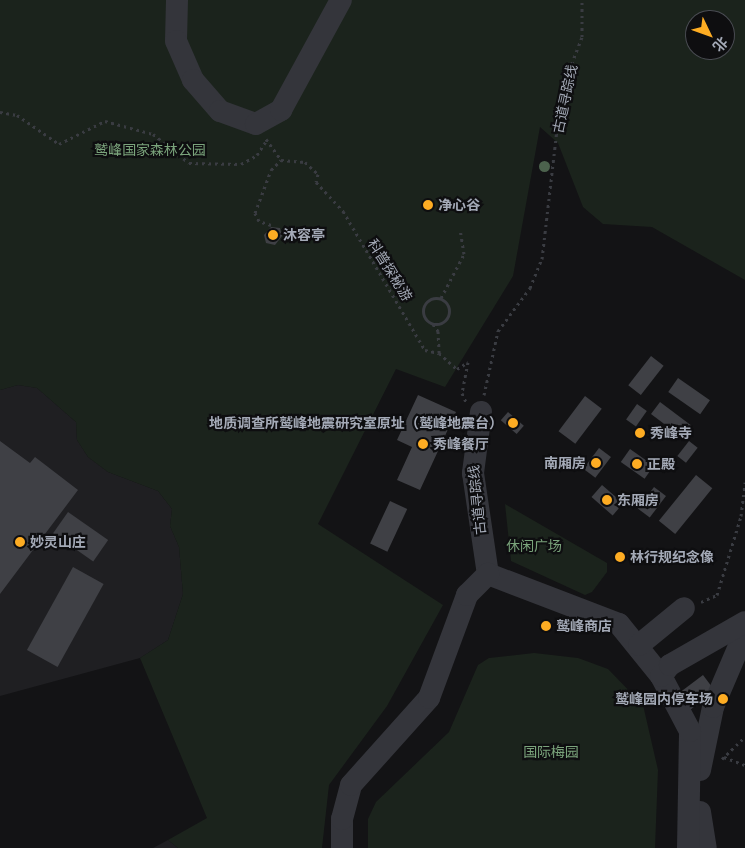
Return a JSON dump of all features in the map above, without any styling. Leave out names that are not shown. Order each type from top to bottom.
[{"type":"lane","points":[[176,0],[176,41],[197,85],[220,111],[231,117],[256,124],[266,130],[281,110],[340,0]]},
{"type":"lane","name":"古道寻踪线","points":[[481,412],[473,473],[488,574]]},
{"type":"lane","points":[[342,848],[342,819],[351,785],[429,698],[467,595],[488,574],[619,624],[639,645],[661,676],[690,731],[688,848]]},
{"type":"lane","points":[[639,645],[684,608]]},
{"type":"lane","points":[[661,676],[670,665],[745,622]]},
{"type":"lane","points":[[706,848],[699,803],[700,769],[713,707],[745,632]]},
{"type":"path","name":"古道寻踪线","points":[[481,412],[498,331],[530,288],[542,259],[558,121],[567,76],[582,37],[582,0]]},
{"type":"path","points":[[0,112],[17,115],[58,144],[105,121],[152,134],[189,163],[241,164],[257,155],[266,130]]},
{"type":"path","points":[[266,130],[281,160],[271,170],[255,213],[259,221],[271,225]]},
{"type":"path","name":"科普探秘游","points":[[281,160],[305,162],[318,174],[316,182],[343,211],[423,347],[439,353],[457,369],[468,362],[462,401],[481,412]]},
{"type":"path","points":[[441,298],[464,254],[460,230]]},
{"type":"path","points":[[432,324],[442,323],[449,315],[449,306],[441,298],[431,298],[424,307],[424,316],[438,331],[439,353]]},
{"type":"path","points":[[684,608],[718,595],[741,516],[745,482]]},
{"type":"path","points":[[724,757],[745,765]]},
{"type":"shaded area","points":[[18,385],[37,388],[76,422],[77,440],[88,457],[108,472],[158,491],[172,509],[170,526],[179,547],[183,594],[168,640],[140,658],[0,696],[0,390]]},
{"type":"shaded area","points":[[168,840],[178,848],[153,848]]},
{"type":"green space","name":"鹫峰国家森林公园","points":[[0,0],[745,0],[745,280],[652,227],[603,224],[583,207],[558,143],[540,127],[513,276],[445,387],[396,369],[318,524],[443,605],[387,706],[329,785],[322,848],[178,848],[168,840],[207,818],[140,658],[168,640],[183,594],[179,547],[170,526],[172,509],[158,491],[108,472],[88,457],[77,440],[76,422],[37,388],[18,385],[0,390]]},
{"type":"green space","name":"休闲广场","points":[[505,504],[607,563],[607,572],[592,592],[585,595],[511,561]]},
{"type":"green space","name":"国际梅园","points":[[534,653],[578,658],[608,669],[643,705],[658,770],[655,848],[368,848],[368,819],[376,802],[449,732],[478,665],[489,658]]},
{"type":"building","name":"沐容亭","points":[[271,227],[280,228],[282,236],[275,245],[266,243],[264,235]]},
{"type":"building","points":[[651,356],[664,366],[641,395],[628,385]]},
{"type":"building","points":[[678,378],[710,400],[700,414],[668,392]]},
{"type":"building","name":"秀峰餐厅","points":[[418,395],[456,412],[420,490],[397,480],[412,447],[397,440]]},
{"type":"building","points":[[585,396],[602,409],[575,444],[559,431]]},
{"type":"building","points":[[660,402],[692,426],[683,438],[651,414]]},
{"type":"building","points":[[637,404],[647,411],[636,426],[626,420]]},
{"type":"building","name":"地质调查所鹫峰地震研究室原址（鹫峰地震台）","points":[[508,412],[524,426],[517,434],[501,420]]},
{"type":"building","name":"妙灵山庄","points":[[0,441],[30,463],[35,457],[78,490],[0,594]]},
{"type":"building","points":[[689,441],[698,448],[686,463],[677,456]]},
{"type":"building","name":"南厢房","points":[[599,448],[611,457],[595,478],[583,469]]},
{"type":"building","name":"正殿","points":[[630,449],[654,466],[645,479],[621,462]]},
{"type":"building","points":[[696,475],[712,488],[675,534],[659,521]]},
{"type":"building","name":"东厢房","points":[[602,485],[623,503],[613,515],[592,497]]},
{"type":"building","points":[[654,487],[666,496],[650,518],[638,509]]},
{"type":"building","points":[[390,501],[407,509],[387,552],[370,544]]},
{"type":"building","points":[[68,512],[108,540],[93,561],[53,533]]},
{"type":"building","points":[[73,567],[104,584],[58,667],[27,650]]},
{"type":"building","points":[[703,675],[715,691],[689,710],[677,694]]},
{"type":"place","name":"净心谷","points":[[428,205]]},
{"type":"place","name":"沐容亭","points":[[273,235]]},
{"type":"place","name":"地质调查所鹫峰地震研究室原址（鹫峰地震台）","points":[[513,423]]},
{"type":"place","name":"秀峰寺","points":[[640,433]]},
{"type":"place","name":"秀峰餐厅","points":[[423,444]]},
{"type":"place","name":"南厢房","points":[[596,463]]},
{"type":"place","name":"正殿","points":[[637,464]]},
{"type":"place","name":"东厢房","points":[[607,500]]},
{"type":"place","name":"妙灵山庄","points":[[20,542]]},
{"type":"place","name":"林行规纪念像","points":[[620,557]]},
{"type":"place","name":"鹫峰商店","points":[[546,626]]},
{"type":"place","name":"鹫峰园内停车场","points":[[723,699]]}]
